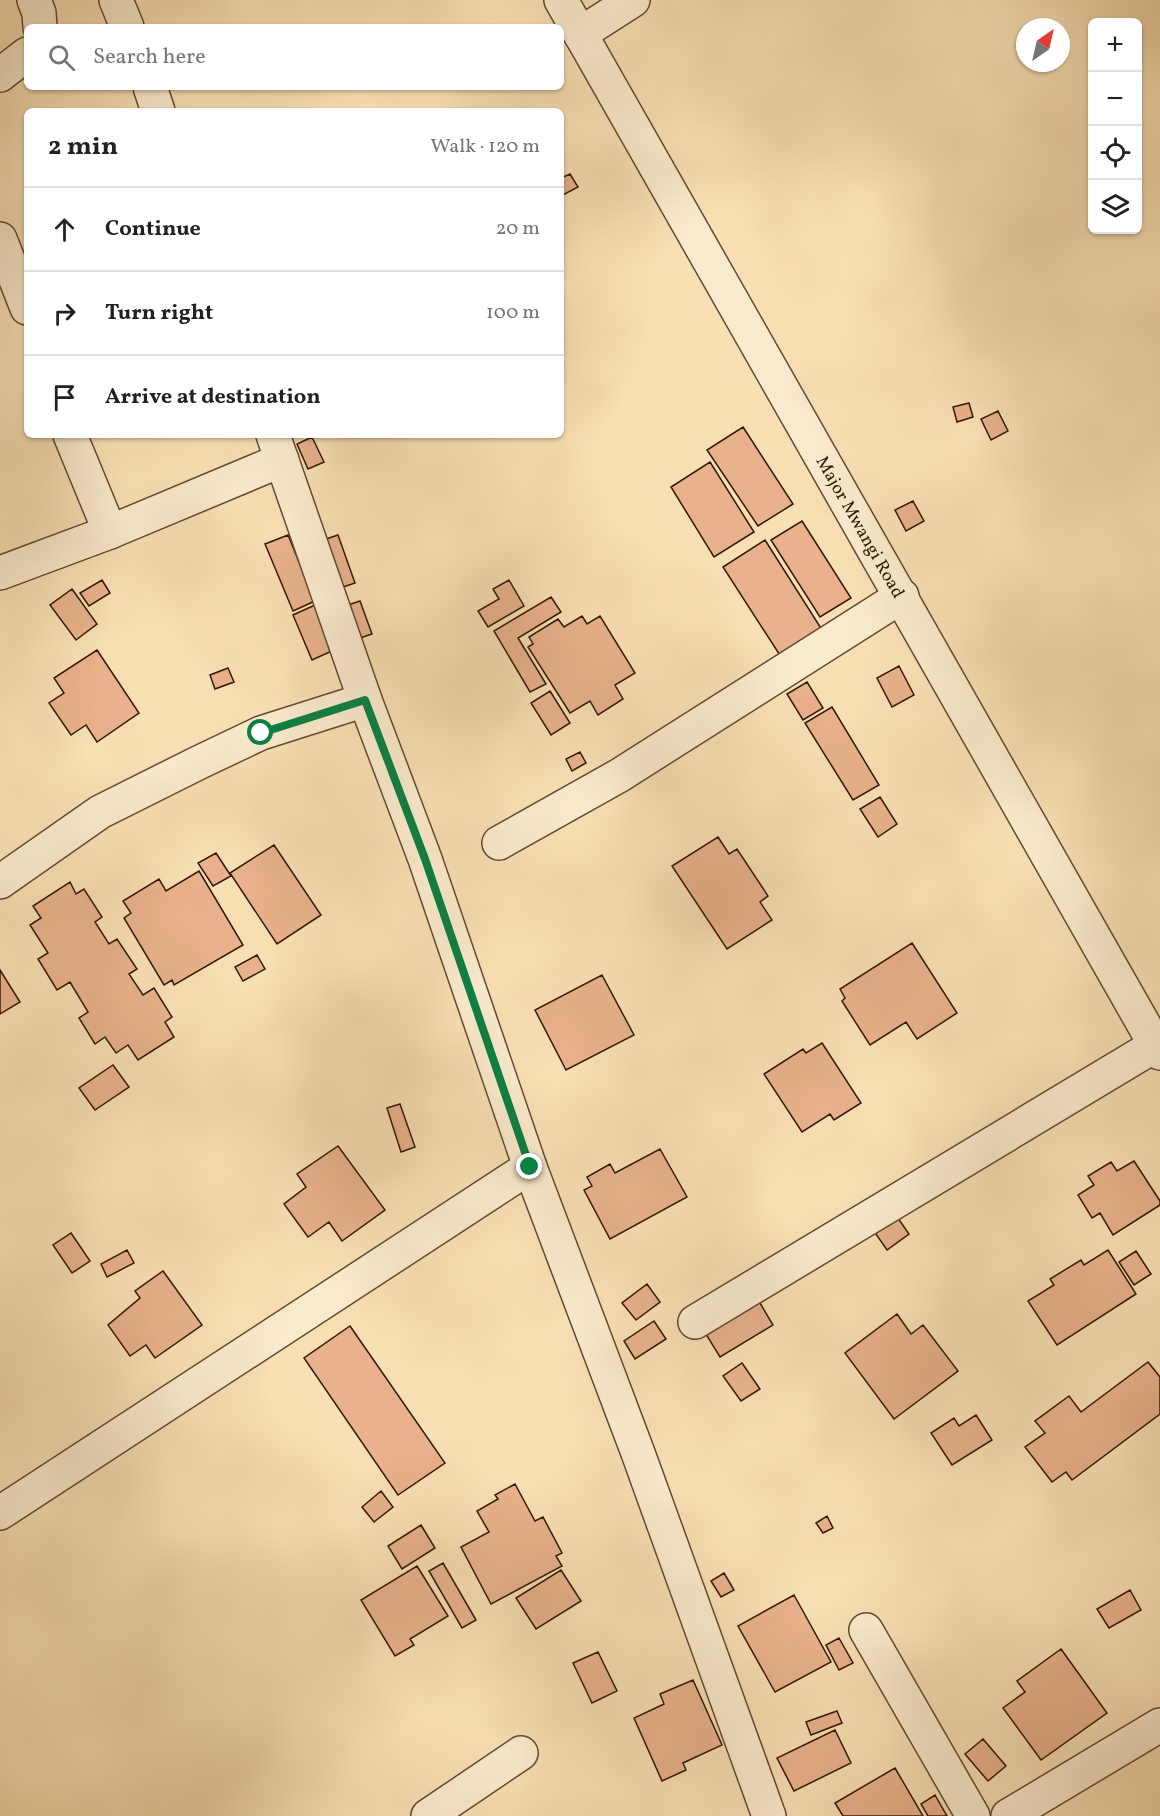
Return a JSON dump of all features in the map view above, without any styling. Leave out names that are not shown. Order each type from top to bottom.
[{"type":"street","points":[[34,0],[39,13],[40,24]]},
{"type":"street","points":[[116,0],[126,24]]},
{"type":"street","name":"Major Mwangi Road","points":[[561,0],[1158,1049]]},
{"type":"street","points":[[580,34],[633,0]]},
{"type":"street","points":[[0,75],[24,56]]},
{"type":"street","points":[[151,90],[157,108]]},
{"type":"street","points":[[0,239],[24,300]]},
{"type":"street","points":[[71,438],[110,532]]},
{"type":"street","points":[[0,573],[110,532],[278,448],[365,700],[425,859],[530,1167],[638,1453],[769,1816]]},
{"type":"street","points":[[499,843],[620,775],[902,596]]},
{"type":"street","points":[[0,882],[100,812],[160,782],[261,733],[365,700]]},
{"type":"street","points":[[695,1322],[1158,1049]]},
{"type":"street","points":[[0,1513],[530,1167]]},
{"type":"street","points":[[866,1630],[974,1816]]},
{"type":"street","points":[[1008,1816],[1160,1725]]},
{"type":"street","points":[[428,1816],[521,1753]]},
{"type":"building","points":[[570,174],[578,187],[564,194],[564,177]]},
{"type":"building","points":[[969,403],[973,417],[957,422],[953,407]]},
{"type":"building","points":[[998,411],[1008,431],[991,440],[981,419]]},
{"type":"building","points":[[743,427],[793,504],[758,526],[707,450]]},
{"type":"building","points":[[312,438],[324,462],[308,469],[297,444]]},
{"type":"building","points":[[710,462],[754,532],[714,557],[671,487]]},
{"type":"building","points":[[913,501],[924,521],[906,531],[895,510]]},
{"type":"building","points":[[802,521],[851,598],[820,617],[771,540]]},
{"type":"building","points":[[288,535],[315,601],[293,611],[265,544]]},
{"type":"building","points":[[338,535],[355,583],[340,588],[323,540]]},
{"type":"building","points":[[765,540],[824,633],[783,660],[723,567]]},
{"type":"building","points":[[102,580],[110,593],[89,606],[80,593]]},
{"type":"building","points":[[509,580],[524,606],[488,627],[478,611],[499,599],[493,589]]},
{"type":"building","points":[[72,589],[97,624],[76,640],[50,605]]},
{"type":"building","points":[[551,597],[561,612],[518,638],[546,684],[530,692],[494,631]]},
{"type":"building","points":[[360,601],[372,634],[357,639],[345,606]]},
{"type":"building","points":[[315,605],[334,650],[312,660],[293,615]]},
{"type":"building","points":[[582,616],[587,624],[600,616],[635,673],[615,685],[623,699],[598,715],[590,701],[570,713],[528,647],[533,644],[529,637],[558,619],[564,627]]},
{"type":"building","points":[[97,650],[139,713],[97,742],[86,725],[71,735],[49,703],[64,693],[54,678]]},
{"type":"building","points":[[899,666],[914,695],[892,707],[877,678]]},
{"type":"building","points":[[228,668],[234,682],[215,689],[210,675]]},
{"type":"building","points":[[807,682],[823,708],[803,720],[787,694]]},
{"type":"building","points":[[550,691],[570,723],[551,735],[531,703]]},
{"type":"building","points":[[832,707],[879,785],[853,800],[805,723]]},
{"type":"building","points":[[580,752],[586,763],[572,771],[566,759]]},
{"type":"building","points":[[880,797],[897,824],[878,837],[860,809]]},
{"type":"building","points":[[718,837],[729,854],[737,849],[768,896],[760,902],[772,920],[727,949],[672,866]]},
{"type":"building","points":[[274,845],[321,915],[277,944],[230,873]]},
{"type":"building","points":[[216,853],[231,876],[213,886],[198,863]]},
{"type":"building","points":[[199,871],[243,945],[174,985],[172,980],[164,985],[124,918],[131,913],[123,901],[159,879],[166,891]]},
{"type":"building","points":[[70,882],[76,894],[84,889],[102,917],[95,922],[109,944],[117,939],[137,969],[129,974],[143,995],[154,988],[172,1017],[165,1022],[174,1037],[138,1060],[128,1045],[116,1053],[105,1037],[95,1044],[79,1018],[88,1012],[70,982],[57,990],[38,959],[48,953],[30,925],[41,918],[33,906]]},
{"type":"building","points":[[912,943],[957,1013],[917,1039],[906,1022],[870,1045],[842,1001],[845,998],[840,989]]},
{"type":"building","points":[[257,955],[265,969],[243,981],[235,967]]},
{"type":"building","points":[[0,970],[20,1002],[0,1014]]},
{"type":"building","points":[[602,975],[634,1035],[566,1070],[535,1010]]},
{"type":"building","points":[[822,1043],[861,1103],[834,1120],[830,1114],[802,1132],[764,1074],[803,1049],[806,1053]]},
{"type":"building","points":[[113,1065],[129,1087],[95,1110],[79,1088]]},
{"type":"building","points":[[400,1104],[415,1147],[401,1152],[387,1108]]},
{"type":"building","points":[[338,1146],[385,1210],[342,1241],[329,1222],[308,1237],[284,1204],[306,1187],[297,1174]]},
{"type":"building","points":[[660,1149],[687,1197],[610,1239],[584,1190],[592,1186],[587,1177],[610,1164],[615,1173]]},
{"type":"building","points":[[1134,1161],[1160,1201],[1160,1205],[1113,1235],[1100,1213],[1092,1218],[1078,1195],[1094,1185],[1088,1176],[1111,1162],[1117,1171]]},
{"type":"building","points":[[893,1211],[909,1234],[887,1250],[871,1227]]},
{"type":"building","points":[[71,1233],[90,1261],[72,1273],[53,1245]]},
{"type":"building","points":[[127,1250],[134,1263],[107,1277],[101,1264]]},
{"type":"building","points":[[1108,1250],[1136,1294],[1057,1345],[1028,1301],[1054,1285],[1050,1279],[1081,1260],[1084,1265]]},
{"type":"building","points":[[1136,1251],[1151,1274],[1134,1285],[1119,1262]]},
{"type":"building","points":[[163,1271],[202,1325],[155,1358],[146,1345],[130,1356],[108,1325],[140,1298],[135,1291]]},
{"type":"building","points":[[647,1284],[660,1302],[636,1320],[622,1303]]},
{"type":"building","points":[[757,1298],[773,1325],[720,1357],[704,1331]]},
{"type":"building","points":[[897,1314],[911,1334],[923,1325],[958,1371],[894,1419],[845,1353]]},
{"type":"building","points":[[654,1321],[666,1339],[635,1359],[624,1341]]},
{"type":"building","points":[[350,1326],[445,1463],[398,1495],[304,1358]]},
{"type":"building","points":[[1148,1362],[1160,1377],[1160,1414],[1072,1480],[1066,1472],[1052,1482],[1025,1447],[1045,1433],[1035,1421],[1069,1396],[1081,1412]]},
{"type":"building","points":[[742,1363],[760,1389],[741,1401],[723,1376]]},
{"type":"building","points":[[976,1415],[992,1440],[952,1465],[931,1433],[954,1418],[959,1426]]},
{"type":"building","points":[[515,1484],[535,1521],[543,1517],[562,1553],[556,1556],[562,1566],[491,1604],[461,1547],[489,1532],[477,1511],[498,1499],[495,1495]]},
{"type":"building","points":[[381,1491],[393,1507],[374,1522],[362,1507]]},
{"type":"building","points":[[827,1516],[833,1528],[823,1533],[816,1523]]},
{"type":"building","points":[[421,1525],[435,1548],[402,1569],[388,1546]]},
{"type":"building","points":[[443,1563],[476,1620],[462,1628],[429,1571]]},
{"type":"building","points":[[417,1566],[448,1616],[410,1639],[414,1645],[395,1656],[361,1600]]},
{"type":"building","points":[[561,1570],[581,1601],[536,1629],[516,1598]]},
{"type":"building","points":[[724,1573],[734,1590],[721,1597],[711,1581]]},
{"type":"building","points":[[1130,1590],[1141,1610],[1109,1628],[1097,1609]]},
{"type":"building","points":[[794,1595],[831,1662],[775,1692],[738,1626]]},
{"type":"building","points":[[839,1638],[853,1663],[839,1670],[826,1645]]},
{"type":"building","points":[[1061,1649],[1107,1713],[1041,1760],[1003,1708],[1025,1692],[1017,1681]]},
{"type":"building","points":[[598,1652],[617,1691],[592,1703],[573,1663]]},
{"type":"building","points":[[693,1680],[722,1745],[683,1763],[686,1770],[662,1781],[634,1718],[664,1704],[660,1694]]},
{"type":"building","points":[[837,1711],[842,1723],[811,1735],[806,1722]]},
{"type":"building","points":[[835,1730],[851,1763],[794,1791],[777,1758]]},
{"type":"building","points":[[983,1739],[1006,1766],[988,1781],[965,1754]]},
{"type":"building","points":[[895,1768],[923,1816],[843,1816],[835,1803]]},
{"type":"building","points":[[935,1795],[947,1816],[928,1816],[921,1804]]},
{"type":"route","points":[[261,733],[365,700],[425,859],[530,1167]]}]
